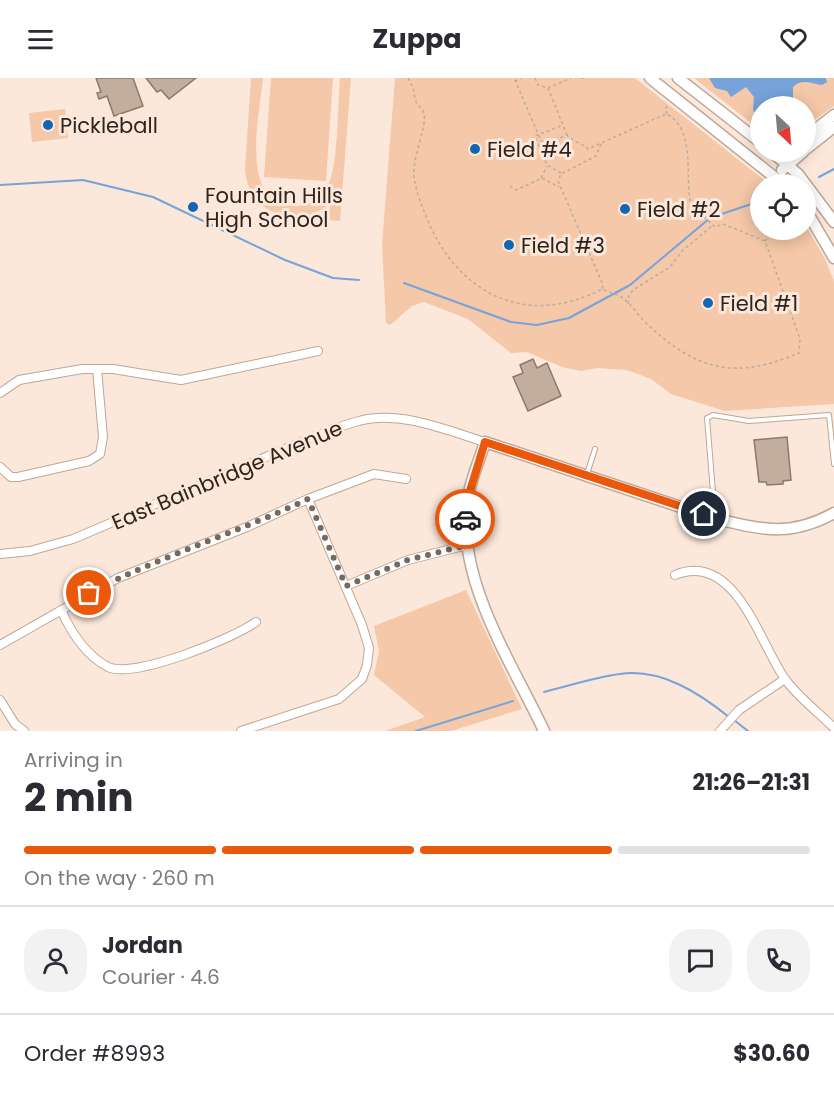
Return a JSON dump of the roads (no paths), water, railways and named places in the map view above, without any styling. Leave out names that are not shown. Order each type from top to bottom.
[{"type":"street","points":[[650,78],[771,174]]},
{"type":"street","points":[[678,78],[750,134]]},
{"type":"street","points":[[816,129],[834,115]]},
{"type":"street","points":[[816,141],[834,127]]},
{"type":"street","points":[[786,162],[811,190],[834,222]]},
{"type":"street","points":[[816,227],[834,258]]},
{"type":"street","points":[[0,393],[19,380],[96,369],[181,380],[318,351]]},
{"type":"street","points":[[0,467],[11,477],[18,477],[89,461],[100,454],[103,437],[96,369]]},
{"type":"street","name":"East Bainbridge Avenue","points":[[0,554],[30,551],[74,539],[320,435],[361,420],[393,419],[422,423],[753,528],[791,530],[818,522],[834,513]]},
{"type":"street","points":[[485,442],[467,501],[467,545],[477,592],[544,731]]},
{"type":"street","points":[[0,645],[118,578],[247,527],[308,499],[374,474],[406,479]]},
{"type":"street","points":[[241,731],[339,699],[362,679],[369,648],[346,586],[308,499]]},
{"type":"street","points":[[346,586],[408,560],[467,545]]},
{"type":"street","points":[[675,575],[691,572],[708,575],[736,593],[785,679],[834,728]]},
{"type":"street","points":[[61,610],[70,629],[88,651],[108,667],[128,670],[222,641],[256,622]]},
{"type":"street","points":[[720,731],[739,710],[785,679]]},
{"type":"street","points":[[0,700],[15,724],[24,731]]},
{"type":"lane","points":[[704,514],[713,492],[707,418],[713,415],[749,421],[829,415],[834,464]]},
{"type":"lane","points":[[587,476],[595,449]]},
{"type":"water","points":[[709,78],[826,78],[827,82],[822,85],[807,82],[796,84],[793,87],[793,96],[753,96],[746,87],[731,97],[727,91],[715,88]]},
{"type":"waterway","points":[[819,177],[834,169]]},
{"type":"waterway","points":[[0,185],[83,180],[153,197],[285,260],[333,278],[359,280]]},
{"type":"waterway","points":[[404,283],[511,322],[537,325],[569,318],[630,285],[710,218],[750,204]]},
{"type":"waterway","points":[[544,692],[611,675],[635,673],[650,675],[679,684],[705,699],[729,717]]},
{"type":"waterway","points":[[416,731],[513,701]]},
{"type":"waterway","points":[[734,720],[748,731]]},
{"type":"place","name":"Pickleball","points":[[48,125]]},
{"type":"place","name":"Field #4","points":[[475,149]]},
{"type":"place","name":"Fountain Hills High School","points":[[193,207]]},
{"type":"place","name":"Field #2","points":[[625,209]]},
{"type":"place","name":"Field #3","points":[[509,245]]},
{"type":"place","name":"Field #1","points":[[708,303]]}]
